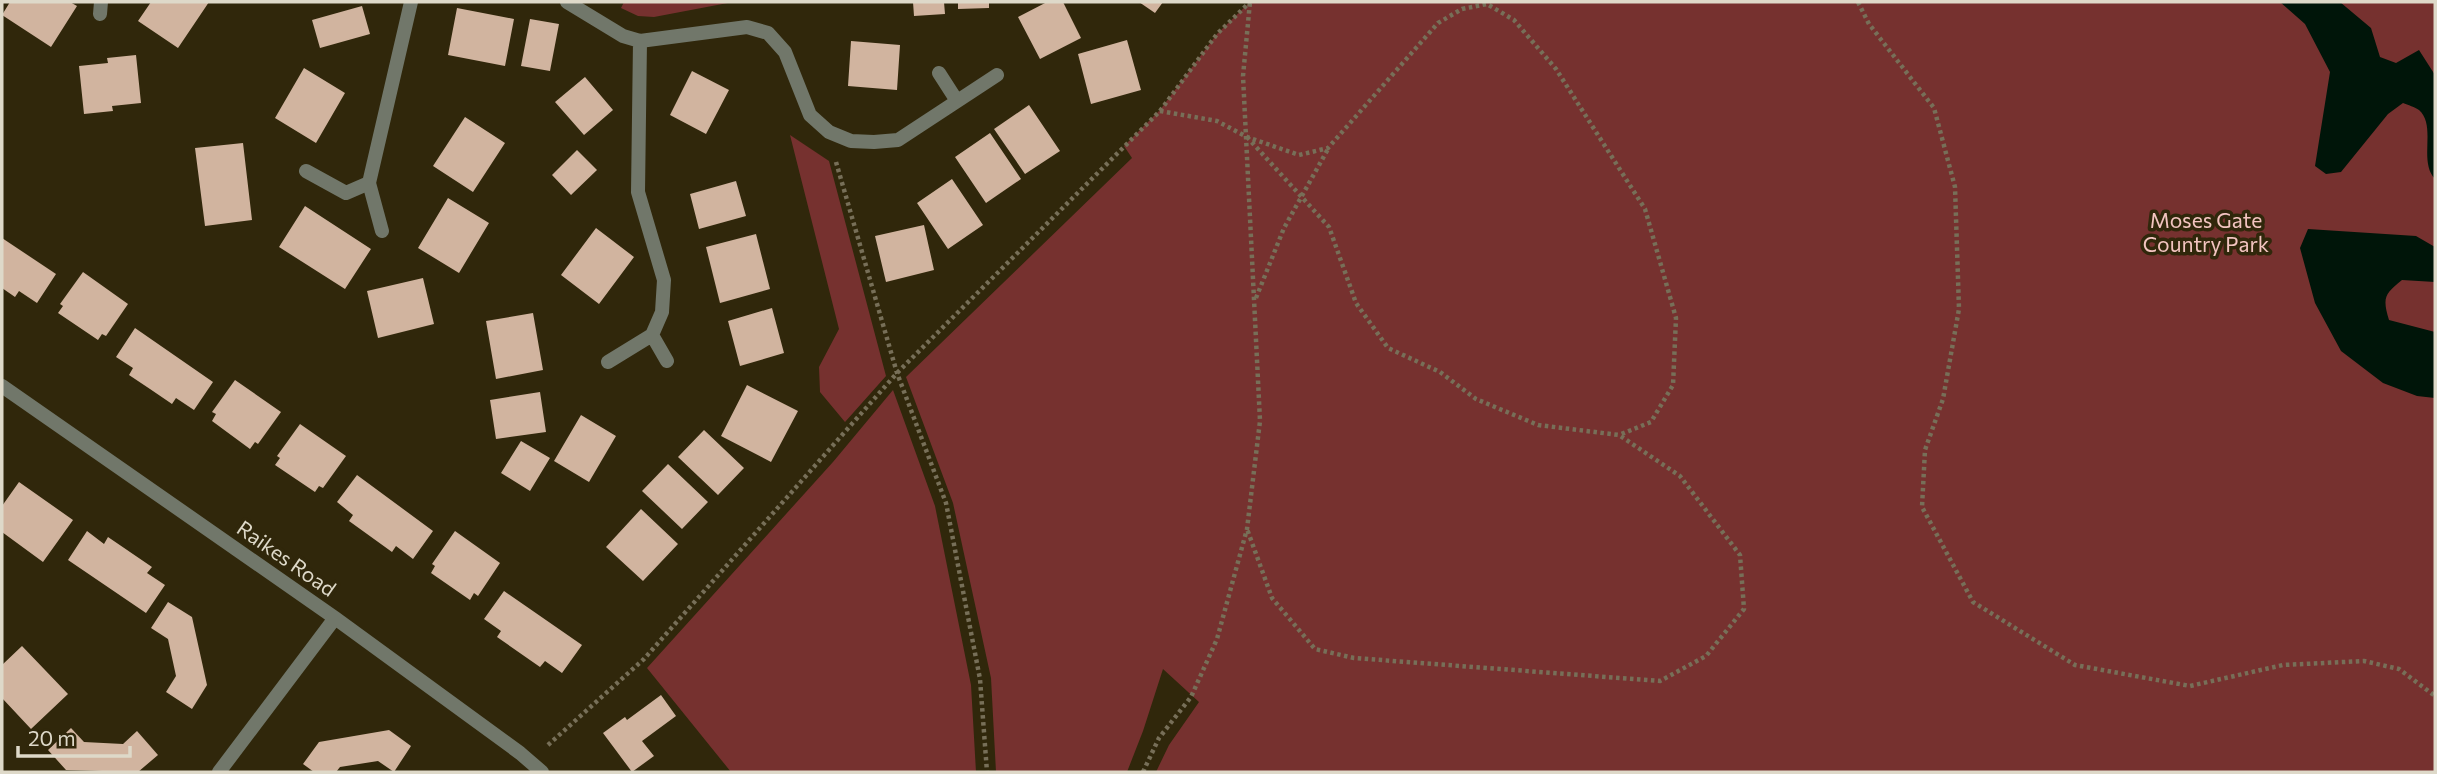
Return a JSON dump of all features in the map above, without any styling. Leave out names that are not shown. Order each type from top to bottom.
[{"type":"street","points":[[382,231],[369,183],[411,2]]},
{"type":"street","points":[[566,2],[623,36],[640,41],[747,27],[768,33],[785,52],[810,115],[829,132],[851,141],[898,140],[997,75]]},
{"type":"street","points":[[608,362],[652,335],[662,312],[664,280],[638,192],[640,41]]},
{"type":"street","points":[[939,73],[957,101]]},
{"type":"street","points":[[306,171],[346,193],[369,183]]},
{"type":"street","points":[[652,335],[667,361]]},
{"type":"street","name":"Raikes Road","points":[[2,386],[335,618],[542,772]]},
{"type":"street","points":[[219,772],[335,618]]},
{"type":"path","points":[[530,761],[644,659],[897,373],[1160,111],[1217,34],[1250,2]]},
{"type":"path","points":[[1143,772],[1159,738],[1191,697],[1217,639],[1248,529],[1260,421],[1243,76],[1250,2]]},
{"type":"path","points":[[1858,2],[1869,24],[1934,108],[1955,187],[1959,309],[1943,399],[1925,450],[1922,507],[1973,601],[2075,665],[2190,686],[2283,665],[2364,661],[2399,669],[2435,696]]},
{"type":"path","points":[[1254,302],[1284,228],[1328,148],[1438,23],[1462,9],[1487,4],[1514,20],[1556,69],[1645,209],[1676,318],[1673,385],[1651,422],[1619,435]]},
{"type":"path","points":[[1160,111],[1217,121],[1247,137],[1299,155],[1328,148]]},
{"type":"path","points":[[1247,137],[1329,227],[1356,303],[1388,348],[1440,372],[1476,399],[1538,425],[1619,435],[1680,476],[1740,555],[1744,609],[1706,656],[1660,681],[1354,658],[1315,649],[1272,598],[1248,529]]},
{"type":"path","points":[[851,141],[836,162],[897,373],[946,503],[981,679],[987,772]]},
{"type":"green space","points":[[624,2],[733,2],[654,17],[638,16],[621,8]]},
{"type":"green space","name":"Moses Gate Country Park","points":[[1250,2],[2435,2],[2435,772],[1156,772],[1169,745],[1199,702],[1163,669],[1127,772],[996,772],[991,678],[953,503],[906,377],[1132,158],[1124,146],[1160,110],[1217,34]]},
{"type":"green space","points":[[790,135],[829,161],[886,376],[845,422],[820,392],[819,367],[839,329]]},
{"type":"green space","points":[[893,390],[935,506],[971,685],[976,772],[731,772],[647,668],[833,462]]},
{"type":"shaded area","points":[[2280,2],[2340,2],[2371,28],[2380,57],[2396,63],[2419,50],[2435,75],[2435,179],[2428,163],[2427,125],[2424,117],[2419,110],[2403,103],[2388,114],[2341,172],[2326,174],[2315,166],[2330,72],[2305,24]]},
{"type":"shaded area","points":[[2308,229],[2416,236],[2435,247],[2435,282],[2402,280],[2386,297],[2386,306],[2389,320],[2435,332],[2435,398],[2417,396],[2383,383],[2341,351],[2315,303],[2300,248]]},
{"type":"building","points":[[10,2],[70,2],[77,6],[51,47],[2,15]]},
{"type":"building","points":[[151,2],[209,2],[178,48],[138,21]]},
{"type":"building","points":[[913,2],[944,2],[945,14],[914,16]]},
{"type":"building","points":[[958,2],[989,2],[989,8],[958,9]]},
{"type":"building","points":[[1047,2],[1063,2],[1081,38],[1040,59],[1018,17]]},
{"type":"building","points":[[1139,2],[1163,2],[1155,13]]},
{"type":"building","points":[[362,6],[370,34],[320,48],[312,20]]},
{"type":"building","points":[[457,8],[514,19],[505,66],[448,55]]},
{"type":"building","points":[[530,19],[559,24],[550,71],[521,66]]},
{"type":"building","points":[[1127,40],[1141,90],[1091,104],[1078,54]]},
{"type":"building","points":[[851,41],[900,45],[897,90],[848,86]]},
{"type":"building","points":[[136,55],[141,103],[112,106],[113,111],[84,114],[79,66],[108,63],[107,58]]},
{"type":"building","points":[[304,68],[345,93],[316,143],[275,118]]},
{"type":"building","points":[[692,71],[729,90],[706,134],[670,115]]},
{"type":"building","points":[[585,77],[613,110],[584,135],[555,102]]},
{"type":"building","points":[[1029,105],[1060,151],[1025,174],[994,129]]},
{"type":"building","points":[[465,117],[505,143],[473,192],[433,166]]},
{"type":"building","points":[[990,133],[1021,179],[986,203],[955,157]]},
{"type":"building","points":[[243,143],[252,220],[205,226],[195,148]]},
{"type":"building","points":[[577,150],[597,170],[571,195],[552,175]]},
{"type":"building","points":[[952,179],[983,225],[948,249],[917,203]]},
{"type":"building","points":[[736,181],[746,216],[699,229],[690,194]]},
{"type":"building","points":[[448,198],[489,223],[459,273],[418,248]]},
{"type":"building","points":[[305,206],[371,249],[345,289],[279,247]]},
{"type":"building","points":[[924,225],[934,270],[886,282],[875,236]]},
{"type":"building","points":[[596,228],[634,257],[599,304],[561,275]]},
{"type":"building","points":[[756,234],[770,289],[720,303],[706,247]]},
{"type":"building","points":[[2,238],[56,274],[37,303],[19,291],[15,297],[2,288]]},
{"type":"building","points":[[83,272],[128,304],[106,336],[102,334],[98,340],[58,313],[63,306],[60,304]]},
{"type":"building","points":[[423,278],[434,324],[378,338],[367,291]]},
{"type":"building","points":[[772,308],[784,353],[740,366],[728,321]]},
{"type":"building","points":[[533,313],[543,370],[496,379],[486,321]]},
{"type":"building","points":[[135,328],[213,382],[194,410],[176,398],[172,404],[129,375],[133,368],[116,357]]},
{"type":"building","points":[[235,380],[281,412],[258,444],[255,442],[250,449],[212,421],[216,414],[212,412]]},
{"type":"building","points":[[747,385],[798,411],[771,462],[721,436]]},
{"type":"building","points":[[540,392],[546,432],[496,439],[490,400]]},
{"type":"building","points":[[581,415],[616,436],[589,482],[554,461]]},
{"type":"building","points":[[300,424],[346,456],[323,488],[319,486],[315,492],[275,465],[280,458],[277,456]]},
{"type":"building","points":[[704,430],[744,468],[718,495],[678,457]]},
{"type":"building","points":[[521,441],[550,458],[530,491],[501,473]]},
{"type":"building","points":[[668,464],[708,502],[682,529],[642,491]]},
{"type":"building","points":[[357,475],[433,531],[413,559],[396,546],[392,552],[349,521],[353,515],[337,502]]},
{"type":"building","points":[[19,482],[73,520],[43,562],[2,532],[2,506]]},
{"type":"building","points":[[641,509],[678,544],[643,581],[606,547]]},
{"type":"building","points":[[87,531],[104,544],[108,537],[152,567],[147,573],[165,585],[146,613],[68,560]]},
{"type":"building","points":[[455,531],[500,563],[478,596],[474,593],[470,600],[431,573],[435,566],[432,564]]},
{"type":"building","points":[[504,591],[582,645],[562,673],[545,661],[540,667],[497,637],[501,631],[484,619]]},
{"type":"building","points":[[168,602],[192,617],[207,685],[192,709],[166,692],[176,676],[168,639],[151,628]]},
{"type":"building","points":[[22,646],[68,694],[31,729],[2,698],[2,665]]},
{"type":"building","points":[[661,695],[676,716],[642,741],[654,756],[632,772],[603,733],[625,717],[627,720]]},
{"type":"building","points":[[71,728],[84,742],[123,744],[137,731],[158,755],[138,772],[66,770],[48,750]]},
{"type":"building","points":[[389,730],[411,746],[394,772],[378,761],[340,767],[336,772],[314,772],[303,764],[319,742]]}]
